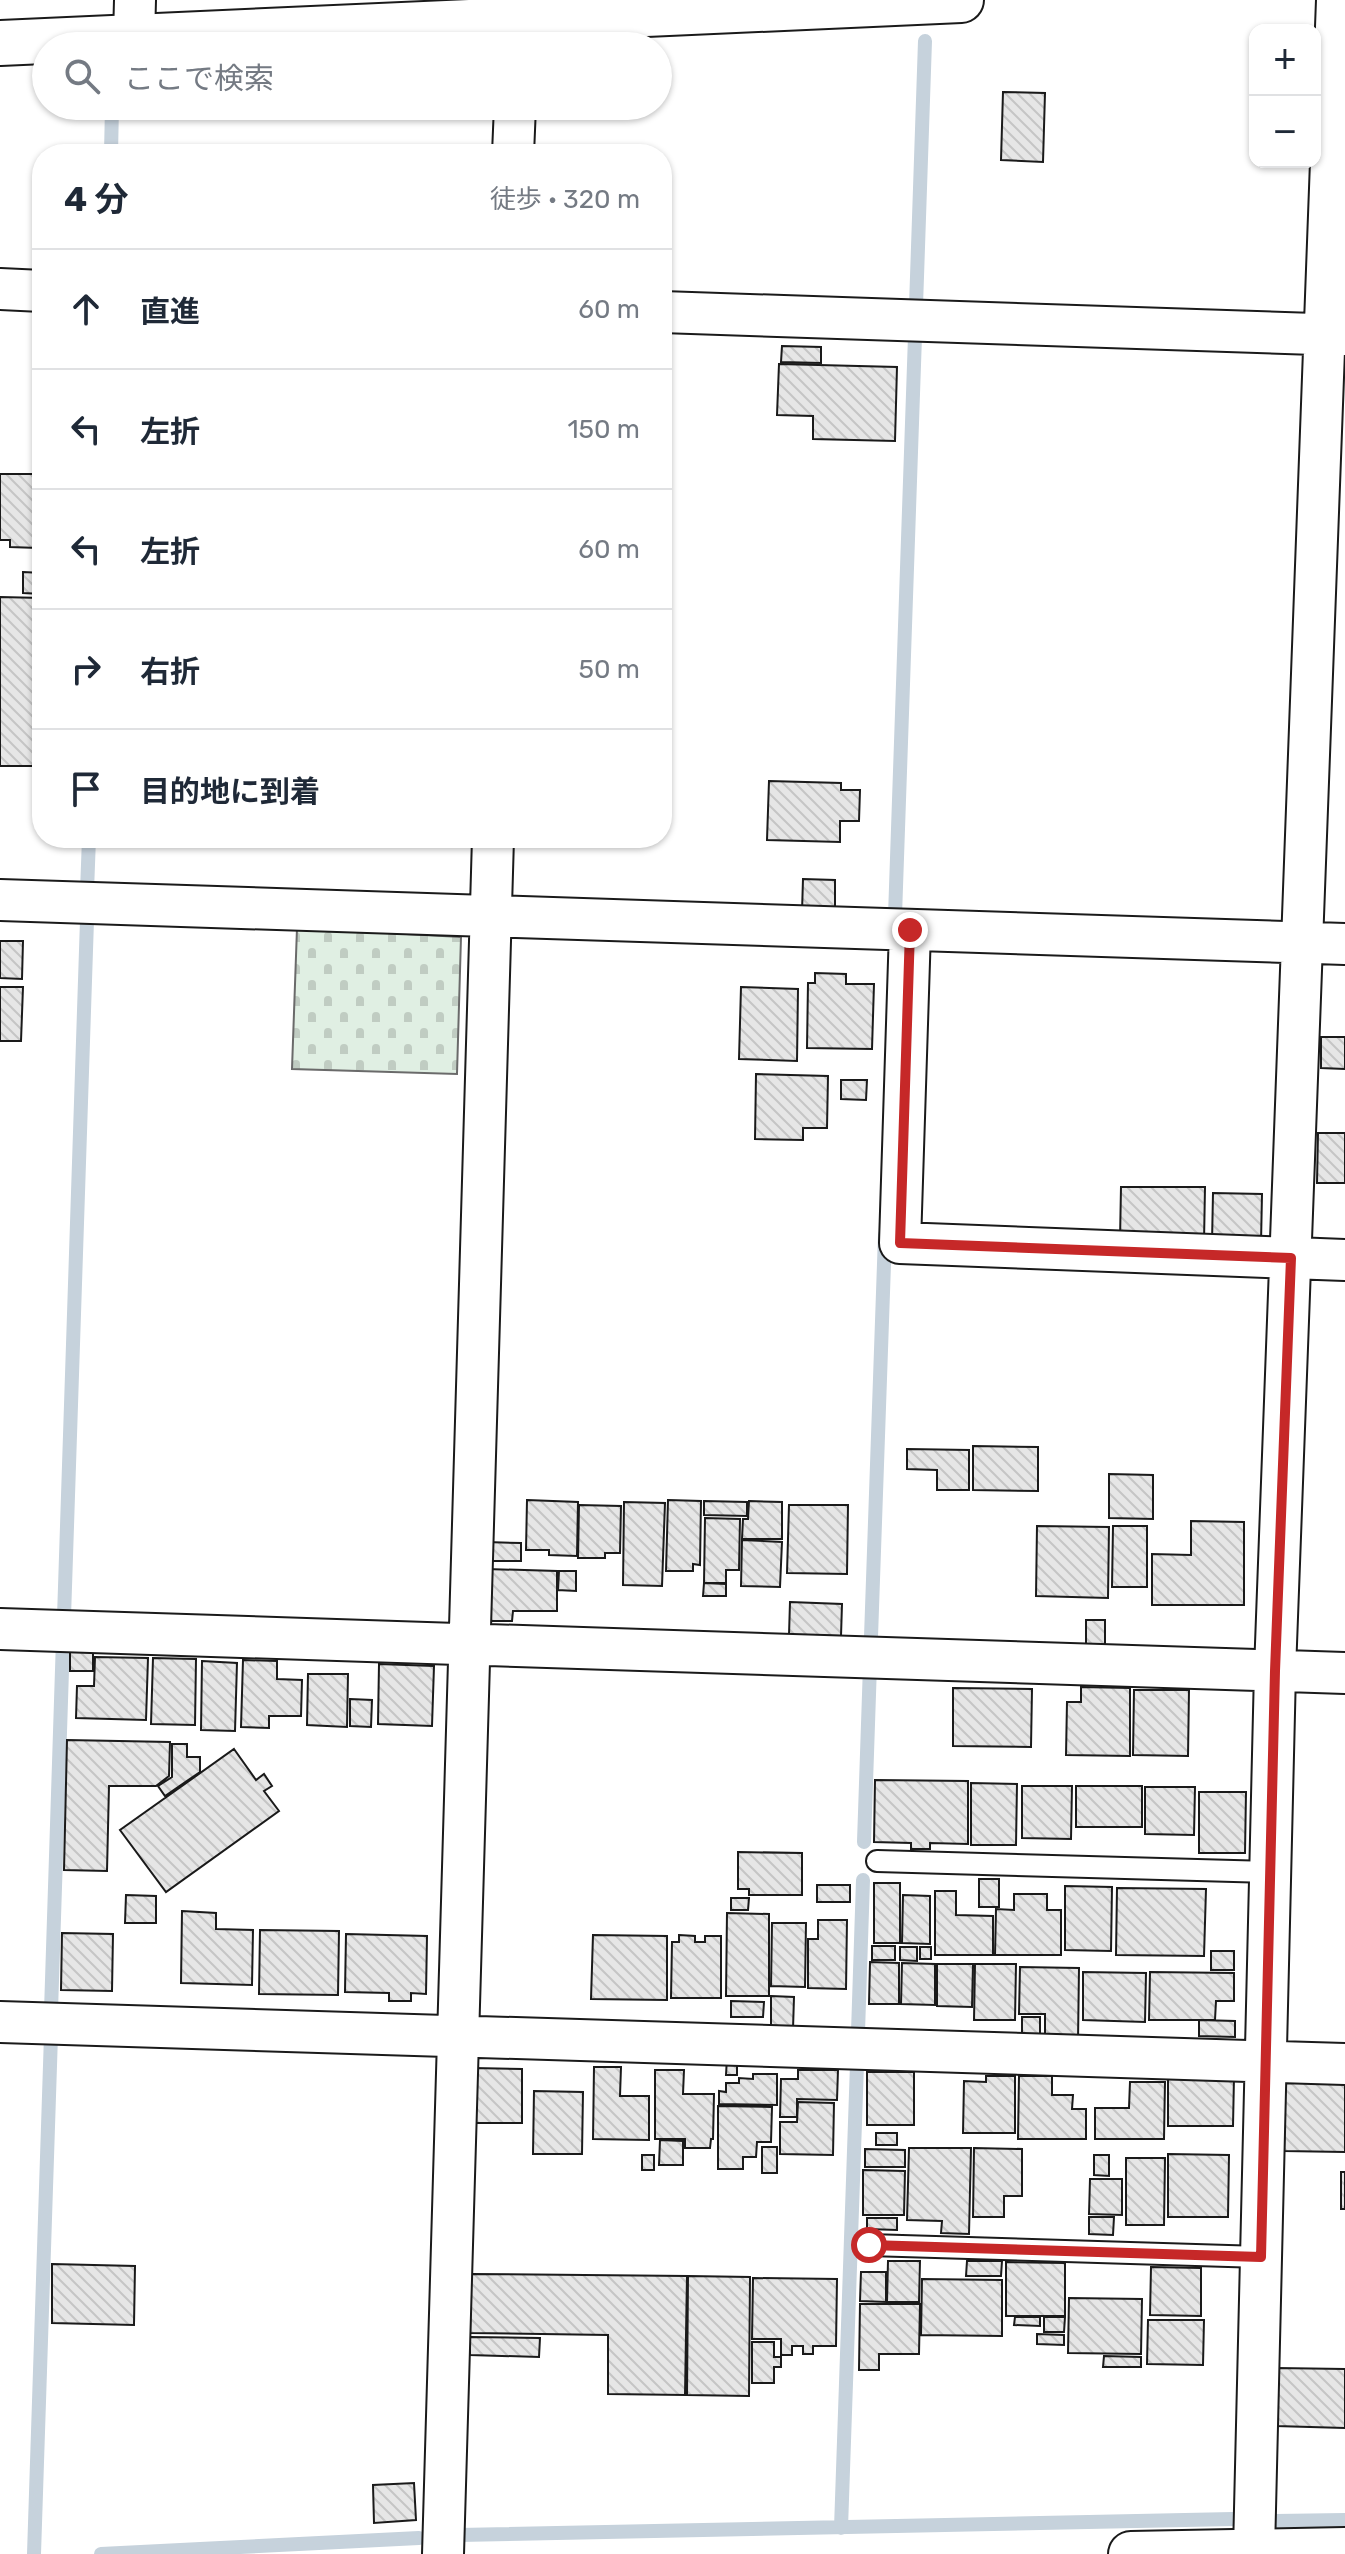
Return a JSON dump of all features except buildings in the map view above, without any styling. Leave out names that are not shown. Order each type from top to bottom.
[{"type":"main road","points":[[61,32],[134,19],[517,22],[961,0]]},
{"type":"main road","points":[[0,43],[32,37]]},
{"type":"main road","points":[[1131,2554],[1345,2550]]},
{"type":"street","points":[[1254,2551],[1275,1671],[1303,943],[1335,335],[1337,0]]},
{"type":"street","points":[[513,144],[514,120]]},
{"type":"street","points":[[0,289],[32,291]]},
{"type":"street","points":[[672,312],[1335,335]]},
{"type":"street","points":[[443,2554],[493,848]]},
{"type":"street","points":[[0,900],[1345,944]]},
{"type":"street","points":[[910,930],[900,1243],[1345,1260]]},
{"type":"street","points":[[0,1629],[1345,1673]]},
{"type":"street","points":[[0,2022],[1345,2064]]},
{"type":"lane","points":[[877,1861],[1270,1872]]},
{"type":"lane","points":[[869,2245],[1261,2257]]},
{"type":"green space","points":[[297,928],[461,937],[457,1074],[292,1069]]},
{"type":"waterway","points":[[916,306],[925,41]]},
{"type":"waterway","points":[[111,144],[112,120]]},
{"type":"waterway","points":[[895,916],[915,336]]},
{"type":"waterway","points":[[87,891],[89,848]]},
{"type":"waterway","points":[[64,1617],[87,920]]},
{"type":"waterway","points":[[871,1637],[885,1235]]},
{"type":"waterway","points":[[51,2011],[63,1639]]},
{"type":"waterway","points":[[864,1842],[870,1665]]},
{"type":"waterway","points":[[858,2032],[863,1880]]},
{"type":"waterway","points":[[34,2554],[51,2035]]},
{"type":"waterway","points":[[841,2528],[857,2064]]},
{"type":"waterway","points":[[459,2535],[1233,2519]]},
{"type":"waterway","points":[[1275,2521],[1345,2520]]},
{"type":"waterway","points":[[101,2554],[419,2538]]},
{"type":"route","points":[[869,2245],[1261,2257],[1275,1671],[1291,1258],[900,1243],[910,930]]}]
